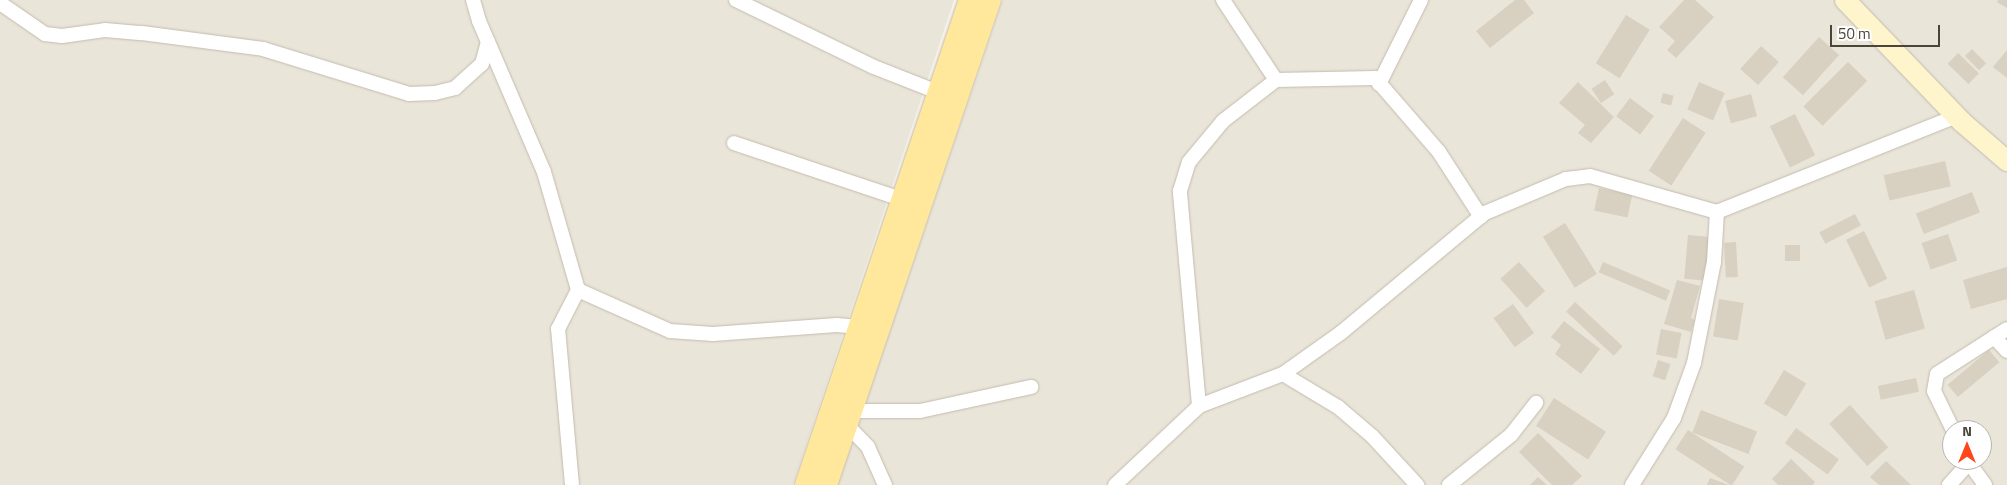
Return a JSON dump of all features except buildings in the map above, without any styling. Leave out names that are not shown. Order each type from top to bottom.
[{"type":"main road","points":[[806,485],[859,326],[865,316],[970,0]]},
{"type":"main road","points":[[826,485],[990,0]]},
{"type":"main road","points":[[1850,2],[1957,116],[2007,162]]},
{"type":"street","points":[[473,0],[488,42],[544,172],[578,290],[558,329],[572,485]]},
{"type":"street","points":[[736,0],[874,67],[940,93]]},
{"type":"street","points":[[1224,0],[1276,80]]},
{"type":"street","points":[[1379,84],[1421,0]]},
{"type":"street","points":[[0,4],[44,34],[62,36],[105,30],[263,49],[408,94],[435,93],[455,88],[482,64],[488,42]]},
{"type":"street","points":[[1199,406],[1180,191],[1189,162],[1223,121],[1276,80],[1374,78],[1439,152],[1481,217]]},
{"type":"street","points":[[1115,485],[1199,406],[1283,374],[1342,332],[1481,217],[1566,179],[1590,176],[1717,212],[1957,116]]},
{"type":"street","points":[[734,143],[904,200]]},
{"type":"street","points":[[1632,485],[1674,418],[1694,363],[1714,262],[1717,212]]},
{"type":"street","points":[[578,290],[670,331],[713,334],[859,326]]},
{"type":"street","points":[[1948,420],[1934,391],[1933,382],[1937,374],[2007,329]]},
{"type":"street","points":[[1994,337],[2007,351]]},
{"type":"street","points":[[1283,374],[1338,407],[1372,436],[1418,485]]},
{"type":"street","points":[[885,485],[868,447],[850,418],[920,411],[1031,387]]},
{"type":"street","points":[[1449,485],[1511,435],[1536,403]]},
{"type":"street","points":[[1949,485],[1961,470]]},
{"type":"street","points":[[1974,470],[1985,485]]},
{"type":"shaded area","points":[[0,0],[954,0],[793,485],[0,485]]},
{"type":"shaded area","points":[[1003,0],[2007,0],[2007,485],[838,485]]}]
